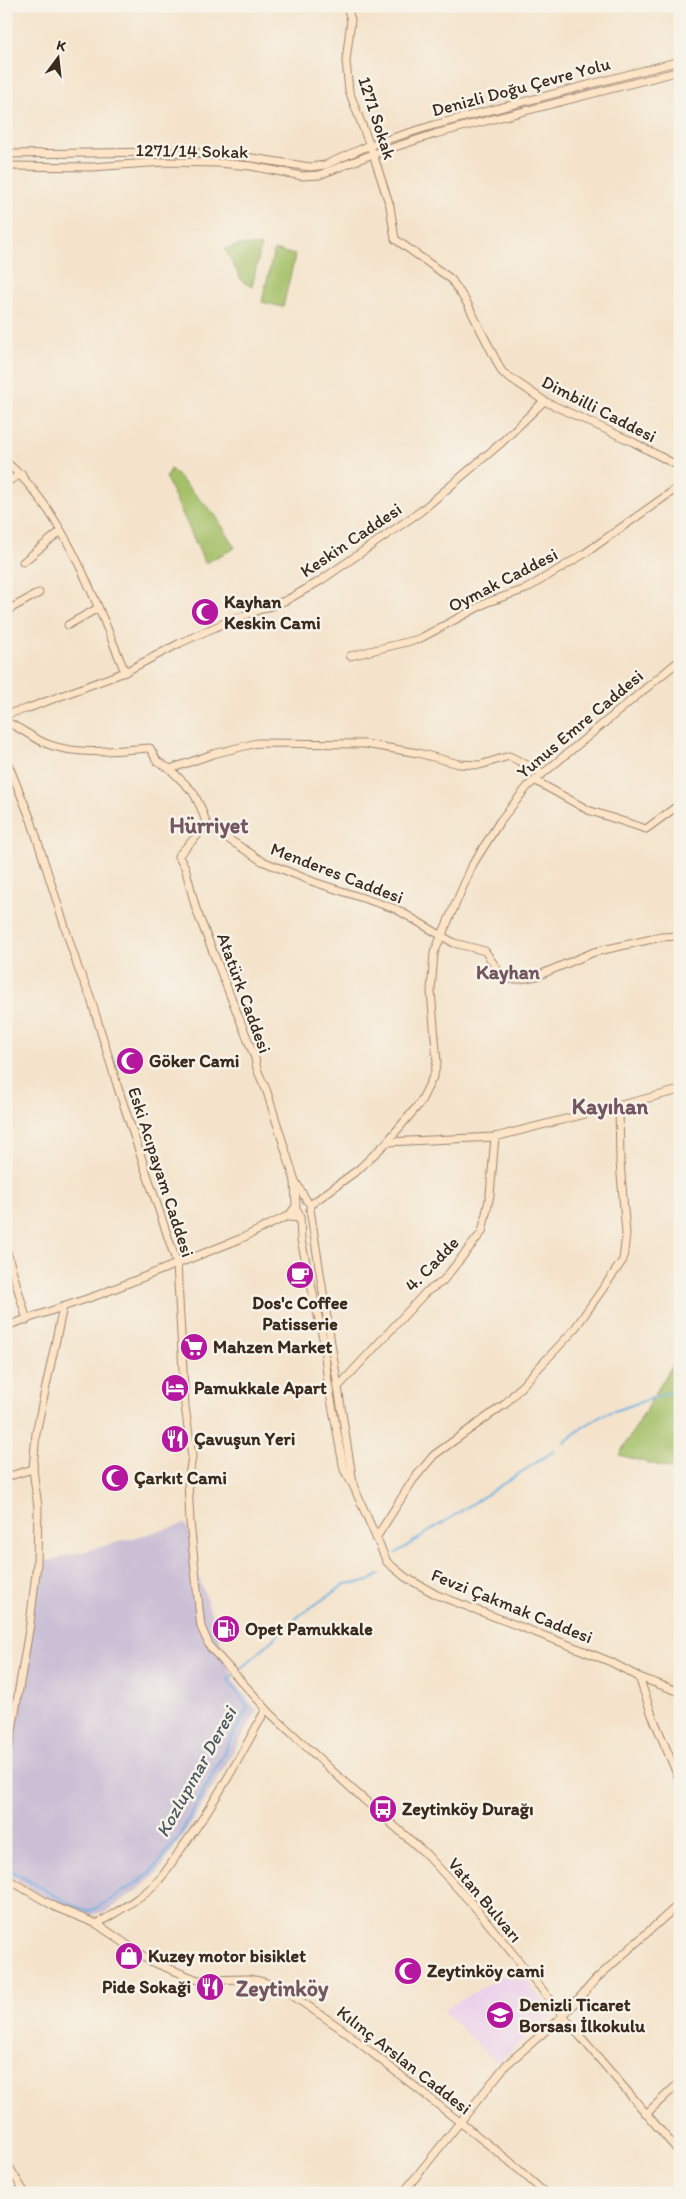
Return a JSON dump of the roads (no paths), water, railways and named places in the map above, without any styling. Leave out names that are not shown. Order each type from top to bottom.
[{"type":"street","name":"1271 Sokak","points":[[347,6],[351,20],[346,61],[349,91],[370,145],[390,206],[395,239]]},
{"type":"street","name":"Denizli Doğu Çevre Yolu","points":[[6,154],[167,152],[226,154],[310,167],[324,165],[370,145],[434,125],[680,61]]},
{"type":"street","name":"Denizli Doğu Çevre Yolu","points":[[373,154],[435,134],[680,71]]},
{"type":"street","name":"1271/14 Sokak","points":[[6,166],[92,167],[164,162],[218,163],[250,166],[302,176],[319,175],[373,154]]},
{"type":"street","name":"Dimbilli Caddesi","points":[[395,239],[451,279],[472,311],[502,372],[544,400],[633,442],[680,467]]},
{"type":"street","name":"Keskin Caddesi","points":[[6,714],[125,672],[180,643],[229,621],[287,600],[320,581],[420,511],[501,443],[544,400]]},
{"type":"street","points":[[6,462],[29,482],[61,531],[80,567],[125,672]]},
{"type":"street","points":[[6,482],[22,474]]},
{"type":"street","name":"Oymak Caddesi","points":[[350,656],[419,639],[488,602],[526,589],[584,554],[680,486]]},
{"type":"street","points":[[23,562],[61,531]]},
{"type":"street","points":[[6,611],[39,593]]},
{"type":"street","points":[[68,626],[98,608]]},
{"type":"street","name":"Yunus Emre Caddesi","points":[[298,1212],[300,1201],[311,1206],[359,1169],[387,1142],[420,1103],[434,1075],[437,1062],[431,991],[434,953],[480,851],[505,814],[528,786],[680,660]]},
{"type":"street","points":[[6,722],[20,727],[49,745],[63,749],[93,751],[150,748],[157,761],[170,769],[193,792],[207,825]]},
{"type":"street","points":[[170,769],[213,754],[257,743],[364,744],[418,753],[459,764],[480,765],[509,756],[544,773]]},
{"type":"street","name":"Eski Acıpayam Caddesi","points":[[6,759],[31,820],[75,962],[90,996],[118,1088],[170,1237],[177,1264],[185,1406],[192,1457],[188,1481],[190,1522],[201,1627],[210,1647],[266,1709]]},
{"type":"street","points":[[536,781],[588,810],[646,829],[680,804]]},
{"type":"street","name":"Menderes Caddesi","points":[[207,825],[262,861],[314,882],[396,909],[454,943],[485,951],[504,979],[537,976],[594,952],[661,937],[680,936]]},
{"type":"street","name":"Atatürk Caddesi","points":[[207,825],[178,856],[184,868],[196,909],[254,1058],[256,1073],[262,1080],[267,1092],[295,1180]]},
{"type":"street","points":[[387,1142],[495,1137],[680,1090]]},
{"type":"street","points":[[376,1538],[414,1480],[434,1455],[505,1404],[573,1330],[623,1260],[626,1234],[620,1162],[619,1106]]},
{"type":"street","name":"4. Cadde","points":[[338,1387],[426,1292],[442,1282],[482,1232],[490,1195],[495,1137]]},
{"type":"street","points":[[295,1180],[311,1206],[353,1485]]},
{"type":"street","points":[[295,1180],[301,1240],[323,1338],[328,1383],[341,1455],[344,1470],[353,1485]]},
{"type":"street","points":[[6,1326],[63,1307],[177,1264],[240,1239],[298,1212],[305,1214],[311,1206]]},
{"type":"street","points":[[288,1217],[298,1212]]},
{"type":"street","points":[[6,1249],[27,1320]]},
{"type":"street","points":[[6,1752],[10,1742],[30,1624],[37,1564],[38,1507],[33,1469],[36,1433],[63,1307]]},
{"type":"street","points":[[6,1477],[33,1469]]},
{"type":"street","name":"Fevzi Çakmak Caddesi","points":[[353,1485],[387,1562],[394,1570],[437,1595],[611,1662],[639,1677],[680,1692]]},
{"type":"street","points":[[639,1677],[652,1715],[680,1781]]},
{"type":"street","points":[[97,1924],[144,1893],[159,1880],[199,1825],[233,1770],[266,1709]]},
{"type":"street","name":"Vatan Bulvarı","points":[[266,1709],[352,1789],[425,1853],[474,1906],[506,1948],[680,2153]]},
{"type":"street","name":"Kılınç Arslan Caddesi","points":[[6,1878],[50,1905],[97,1924],[152,1962],[198,1980],[249,1979],[282,1989],[343,2030],[460,2122],[545,2193]]},
{"type":"street","points":[[403,2193],[510,2061],[564,2015],[596,1979],[680,1903]]},
{"type":"street","points":[[646,2114],[680,2082]]},
{"type":"street","points":[[6,2162],[25,2193]]},
{"type":"waterway","points":[[564,1443],[583,1427],[605,1414],[680,1389]]},
{"type":"waterway","name":"Kozlupınar Deresi","points":[[396,1553],[554,1451]]},
{"type":"waterway","name":"Kozlupınar Deresi","points":[[237,1672],[300,1615],[345,1584],[369,1581],[380,1574]]},
{"type":"waterway","name":"Kozlupınar Deresi","points":[[6,1868],[74,1906],[89,1911],[97,1908],[141,1880],[155,1867],[179,1837],[248,1707],[228,1680],[233,1675]]},
{"type":"place","name":"Kayhan Keskin Cami","points":[[205,612]]},
{"type":"place","name":"Göker Cami","points":[[130,1061]]},
{"type":"place","name":"Dos'c Coffee Patisserie","points":[[300,1275]]},
{"type":"place","name":"Mahzen Market","points":[[194,1347]]},
{"type":"place","name":"Pamukkale Apart","points":[[175,1388]]},
{"type":"place","name":"Çavuşun Yeri","points":[[175,1439]]},
{"type":"place","name":"Çarkıt Cami","points":[[115,1478]]},
{"type":"place","name":"Opet Pamukkale","points":[[226,1629]]},
{"type":"place","name":"Zeytinköy Durağı","points":[[383,1809]]},
{"type":"place","name":"Kuzey motor bisiklet","points":[[129,1956]]},
{"type":"place","name":"Zeytinköy cami","points":[[408,1971]]},
{"type":"place","name":"Pide Sokaği","points":[[210,1987]]},
{"type":"place","name":"Denizli Ticaret Borsası İlkokulu","points":[[500,2015]]},
{"type":"district","name":"Hürriyet","points":[[209,825]]},
{"type":"district","name":"Kayhan","points":[[508,972]]},
{"type":"district","name":"Kayıhan","points":[[610,1106]]},
{"type":"district","name":"Zeytinköy","points":[[282,1988]]}]
